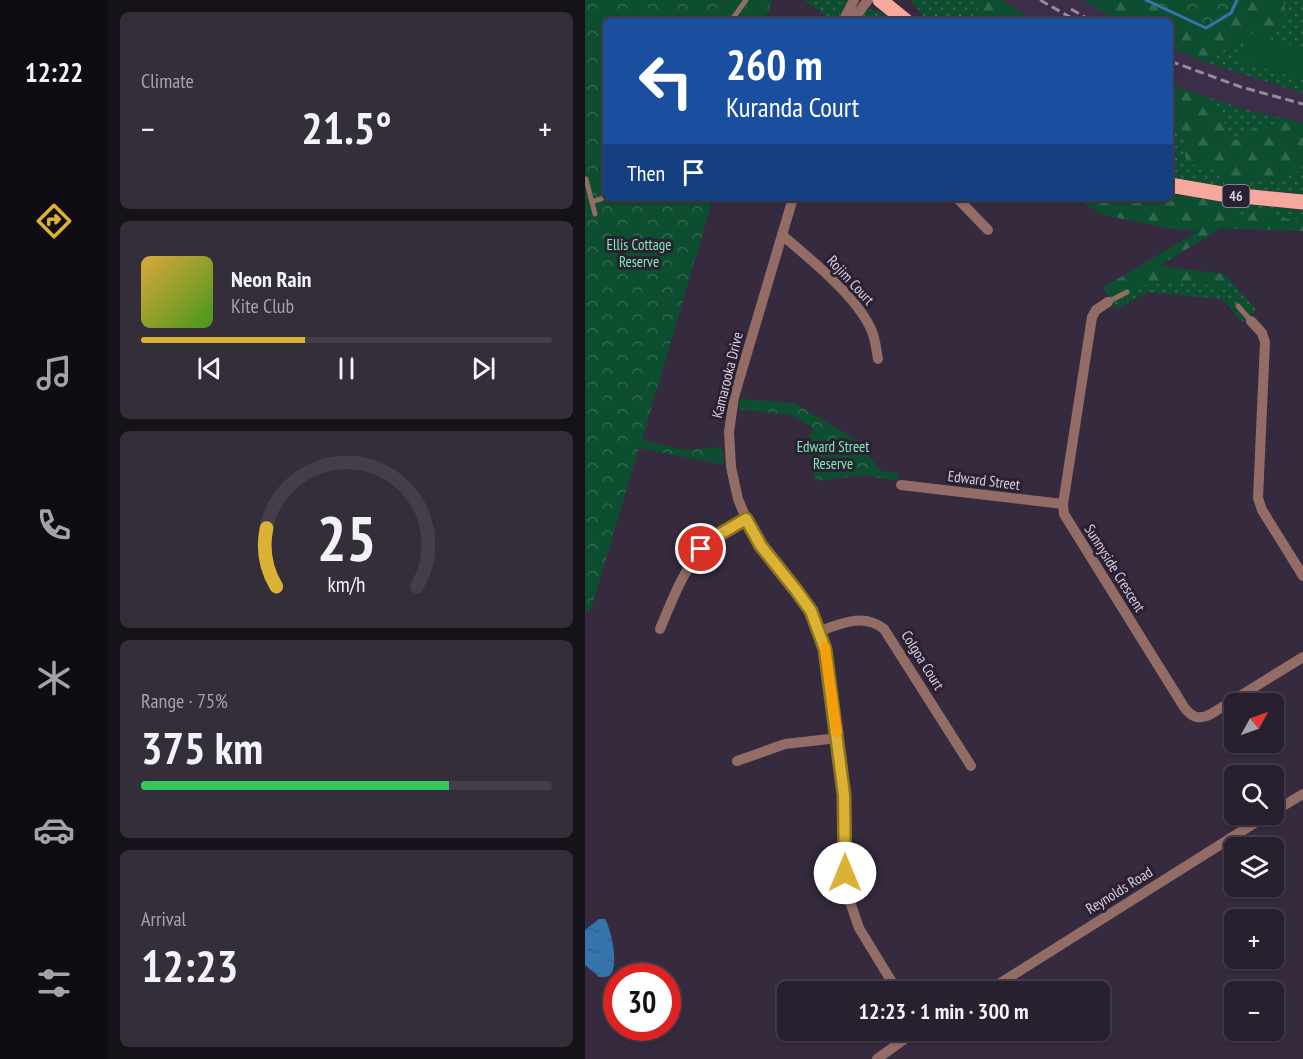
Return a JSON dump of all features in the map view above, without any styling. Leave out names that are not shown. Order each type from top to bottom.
[{"type":"main road","points":[[880,0],[902,18]]},
{"type":"main road","name":"46","points":[[1173,186],[1222,194],[1303,202]]},
{"type":"street","points":[[845,18],[854,0]]},
{"type":"street","points":[[854,18],[868,0]]},
{"type":"street","name":"Kamarooka Drive","points":[[792,201],[731,412],[729,444],[731,467],[735,489],[746,519],[761,546],[804,600],[820,631],[828,664],[838,738],[844,795],[845,873],[848,896],[859,928],[891,981]]},
{"type":"street","points":[[960,201],[988,230]]},
{"type":"street","name":"Rojim Court","points":[[782,235],[827,274],[862,314],[872,330],[878,359]]},
{"type":"street","points":[[1063,504],[1092,320],[1096,310],[1108,302]]},
{"type":"street","points":[[1251,321],[1262,333],[1265,342],[1258,501],[1303,576]]},
{"type":"street","name":"Edward Street","points":[[901,485],[1063,504]]},
{"type":"street","name":"Sunnyside Crescent","points":[[1063,504],[1065,516],[1184,707],[1193,717],[1203,718],[1211,714],[1303,657]]},
{"type":"street","points":[[660,628],[679,584],[696,555],[713,539],[746,519]]},
{"type":"street","name":"Colgoa Court","points":[[820,631],[859,620],[871,621],[884,629],[971,766]]},
{"type":"street","points":[[737,761],[780,745],[838,738]]},
{"type":"street","points":[[1284,805],[1303,794]]},
{"type":"street","name":"Reynolds Road","points":[[1003,981],[1251,825]]},
{"type":"street","points":[[876,1059],[904,1041]]},
{"type":"lane","points":[[733,18],[746,0]]},
{"type":"lane","points":[[585,179],[595,214]]},
{"type":"lane","points":[[592,202],[603,198]]},
{"type":"lane","points":[[1108,302],[1127,292]]},
{"type":"lane","points":[[1238,306],[1251,321]]},
{"type":"shaded area","points":[[1001,0],[1083,0],[1114,18],[1031,18]]},
{"type":"shaded area","points":[[1173,48],[1210,64],[1303,93],[1303,123],[1247,110],[1173,86]]},
{"type":"green space","name":"Ellis Cottage Reserve","points":[[585,0],[772,0],[766,18],[603,18],[603,201],[712,201],[642,440],[685,450],[722,447],[724,465],[639,448],[591,609],[585,614]]},
{"type":"green space","points":[[804,0],[849,0],[838,18],[829,18]]},
{"type":"green space","points":[[911,0],[1001,0],[1031,18],[925,18]]},
{"type":"green space","points":[[980,0],[1001,0],[1031,18],[971,18],[978,10]]},
{"type":"green space","points":[[1083,0],[1303,0],[1303,93],[1210,64],[1173,48],[1173,18],[1114,18]]},
{"type":"green space","points":[[1083,0],[1283,0],[1285,7],[1280,26],[1266,38],[1247,32],[1245,39],[1219,53],[1210,64],[1173,48],[1173,18],[1114,18]]},
{"type":"green space","points":[[1146,0],[1237,0],[1231,13],[1206,28]]},
{"type":"green space","points":[[870,9],[881,12],[889,18],[860,18]]},
{"type":"green space","points":[[1247,32],[1303,49],[1303,80],[1239,61]]},
{"type":"green space","points":[[1173,86],[1247,110],[1303,123],[1303,194],[1221,186],[1173,178]]},
{"type":"green space","points":[[1173,86],[1199,94],[1217,107],[1227,136],[1234,140],[1241,138],[1252,129],[1268,127],[1285,118],[1303,123],[1303,168],[1277,180],[1257,181],[1246,189],[1225,186],[1211,168],[1205,165],[1191,165],[1187,161],[1183,137],[1173,129]]},
{"type":"green space","points":[[1173,194],[1303,210],[1303,231],[1221,228],[1159,266],[1224,274],[1255,308],[1255,312],[1243,322],[1222,299],[1147,292],[1117,309],[1104,287],[1199,231],[1175,229],[1104,215],[1080,201],[1173,201]]},
{"type":"green space","points":[[1173,194],[1232,203],[1235,211],[1243,215],[1266,212],[1288,219],[1303,219],[1303,231],[1221,228],[1159,266],[1224,274],[1232,282],[1225,287],[1174,282],[1130,288],[1108,295],[1104,287],[1199,231],[1175,229],[1104,215],[1080,201],[1173,201]]},
{"type":"green space","name":"Edward Street Reserve","points":[[740,399],[794,403],[860,442],[880,471],[898,473],[897,481],[864,475],[816,481],[806,444],[814,429],[790,415],[738,409]]},
{"type":"water","points":[[599,919],[605,919],[610,931],[614,963],[603,963],[603,977],[599,977],[585,965],[585,930]]},
{"type":"waterway","points":[[1146,0],[1206,28],[1231,13],[1237,0]]},
{"type":"railway","points":[[1040,0],[1072,18]]},
{"type":"railway","points":[[1071,9],[1087,18]]},
{"type":"railway","points":[[1173,62],[1241,87],[1303,104]]},
{"type":"slow traffic","points":[[825,647],[837,732]]},
{"type":"route","points":[[701,549],[720,534],[746,519],[761,546],[804,600],[817,622],[828,664],[842,773],[845,873]]}]
